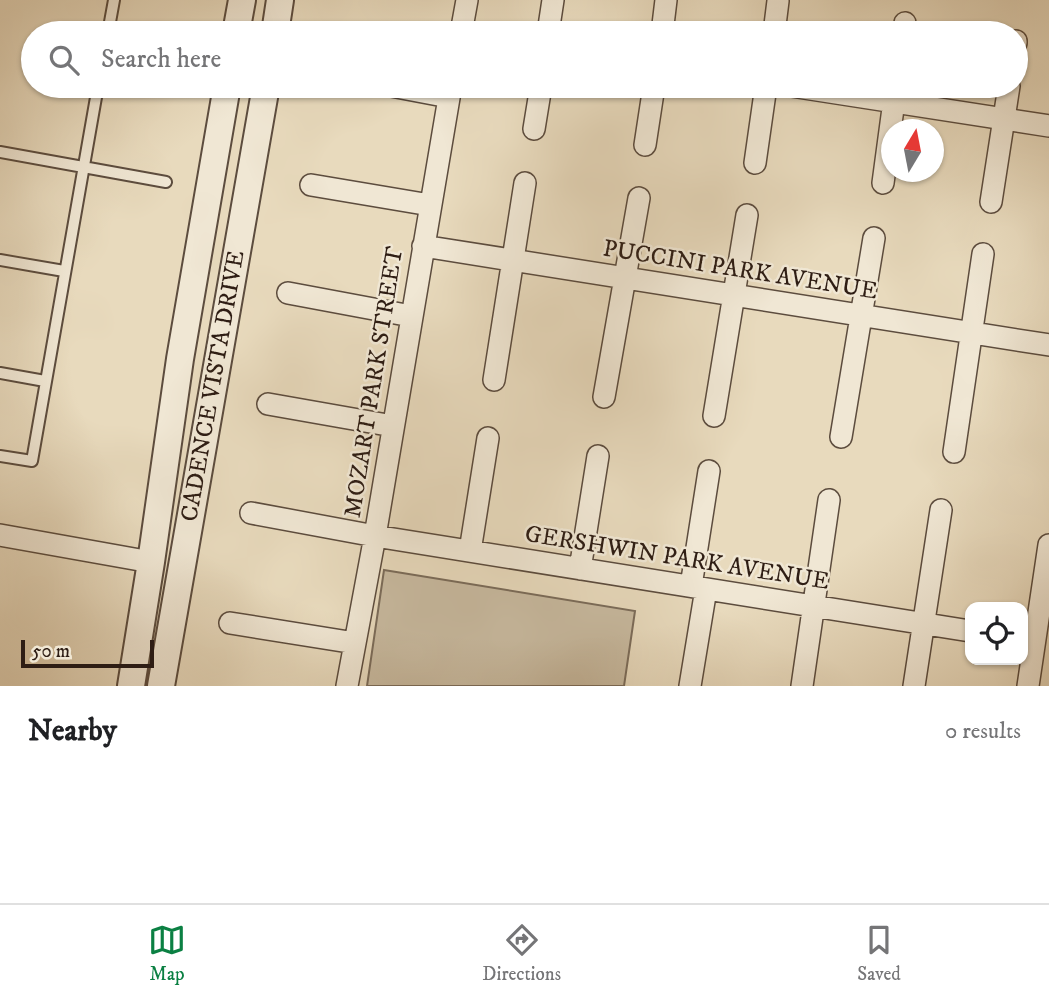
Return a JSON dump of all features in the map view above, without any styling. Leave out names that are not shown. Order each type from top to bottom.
[{"type":"street","points":[[238,21],[242,0]]},
{"type":"street","points":[[277,21],[280,0]]},
{"type":"street","points":[[463,21],[467,0]]},
{"type":"street","points":[[550,21],[553,0]]},
{"type":"street","points":[[663,21],[666,0]]},
{"type":"street","points":[[776,21],[778,1]]},
{"type":"street","name":"CADENCE VISTA DRIVE","points":[[131,686],[180,359],[225,98]]},
{"type":"street","name":"CADENCE VISTA DRIVE","points":[[161,686],[264,98]]},
{"type":"street","name":"MOZART PARK STREET","points":[[347,686],[449,98]]},
{"type":"street","points":[[534,129],[539,98]]},
{"type":"street","points":[[645,145],[652,98]]},
{"type":"street","points":[[755,163],[764,98]]},
{"type":"street","points":[[883,183],[894,98]]},
{"type":"street","points":[[912,98],[1004,119],[1049,126]]},
{"type":"street","points":[[991,202],[1007,98]]},
{"type":"street","points":[[494,380],[525,183]]},
{"type":"street","points":[[311,185],[430,205]]},
{"type":"street","points":[[604,397],[639,198]]},
{"type":"street","points":[[714,416],[747,215]]},
{"type":"street","points":[[841,437],[874,238]]},
{"type":"street","name":"PUCCINI PARK AVENUE","points":[[423,246],[1049,345]]},
{"type":"street","points":[[954,452],[983,254]]},
{"type":"street","points":[[288,293],[411,316]]},
{"type":"street","points":[[268,404],[393,426]]},
{"type":"street","points":[[470,551],[488,438]]},
{"type":"street","points":[[580,569],[598,456]]},
{"type":"street","points":[[690,686],[709,471]]},
{"type":"street","points":[[802,686],[829,500]]},
{"type":"street","points":[[914,686],[941,510]]},
{"type":"street","name":"GERSHWIN PARK AVENUE","points":[[251,513],[375,536],[965,630]]},
{"type":"street","points":[[0,535],[151,562]]},
{"type":"street","points":[[1028,686],[1049,545]]},
{"type":"street","points":[[230,623],[355,643]]},
{"type":"lane","points":[[110,21],[114,0]]},
{"type":"lane","points":[[0,456],[32,461],[96,98]]},
{"type":"lane","points":[[0,152],[166,182]]},
{"type":"lane","points":[[0,260],[64,271]]},
{"type":"lane","points":[[0,373],[45,381]]},
{"type":"shaded area","points":[[384,570],[635,611],[624,686],[367,686]]}]
